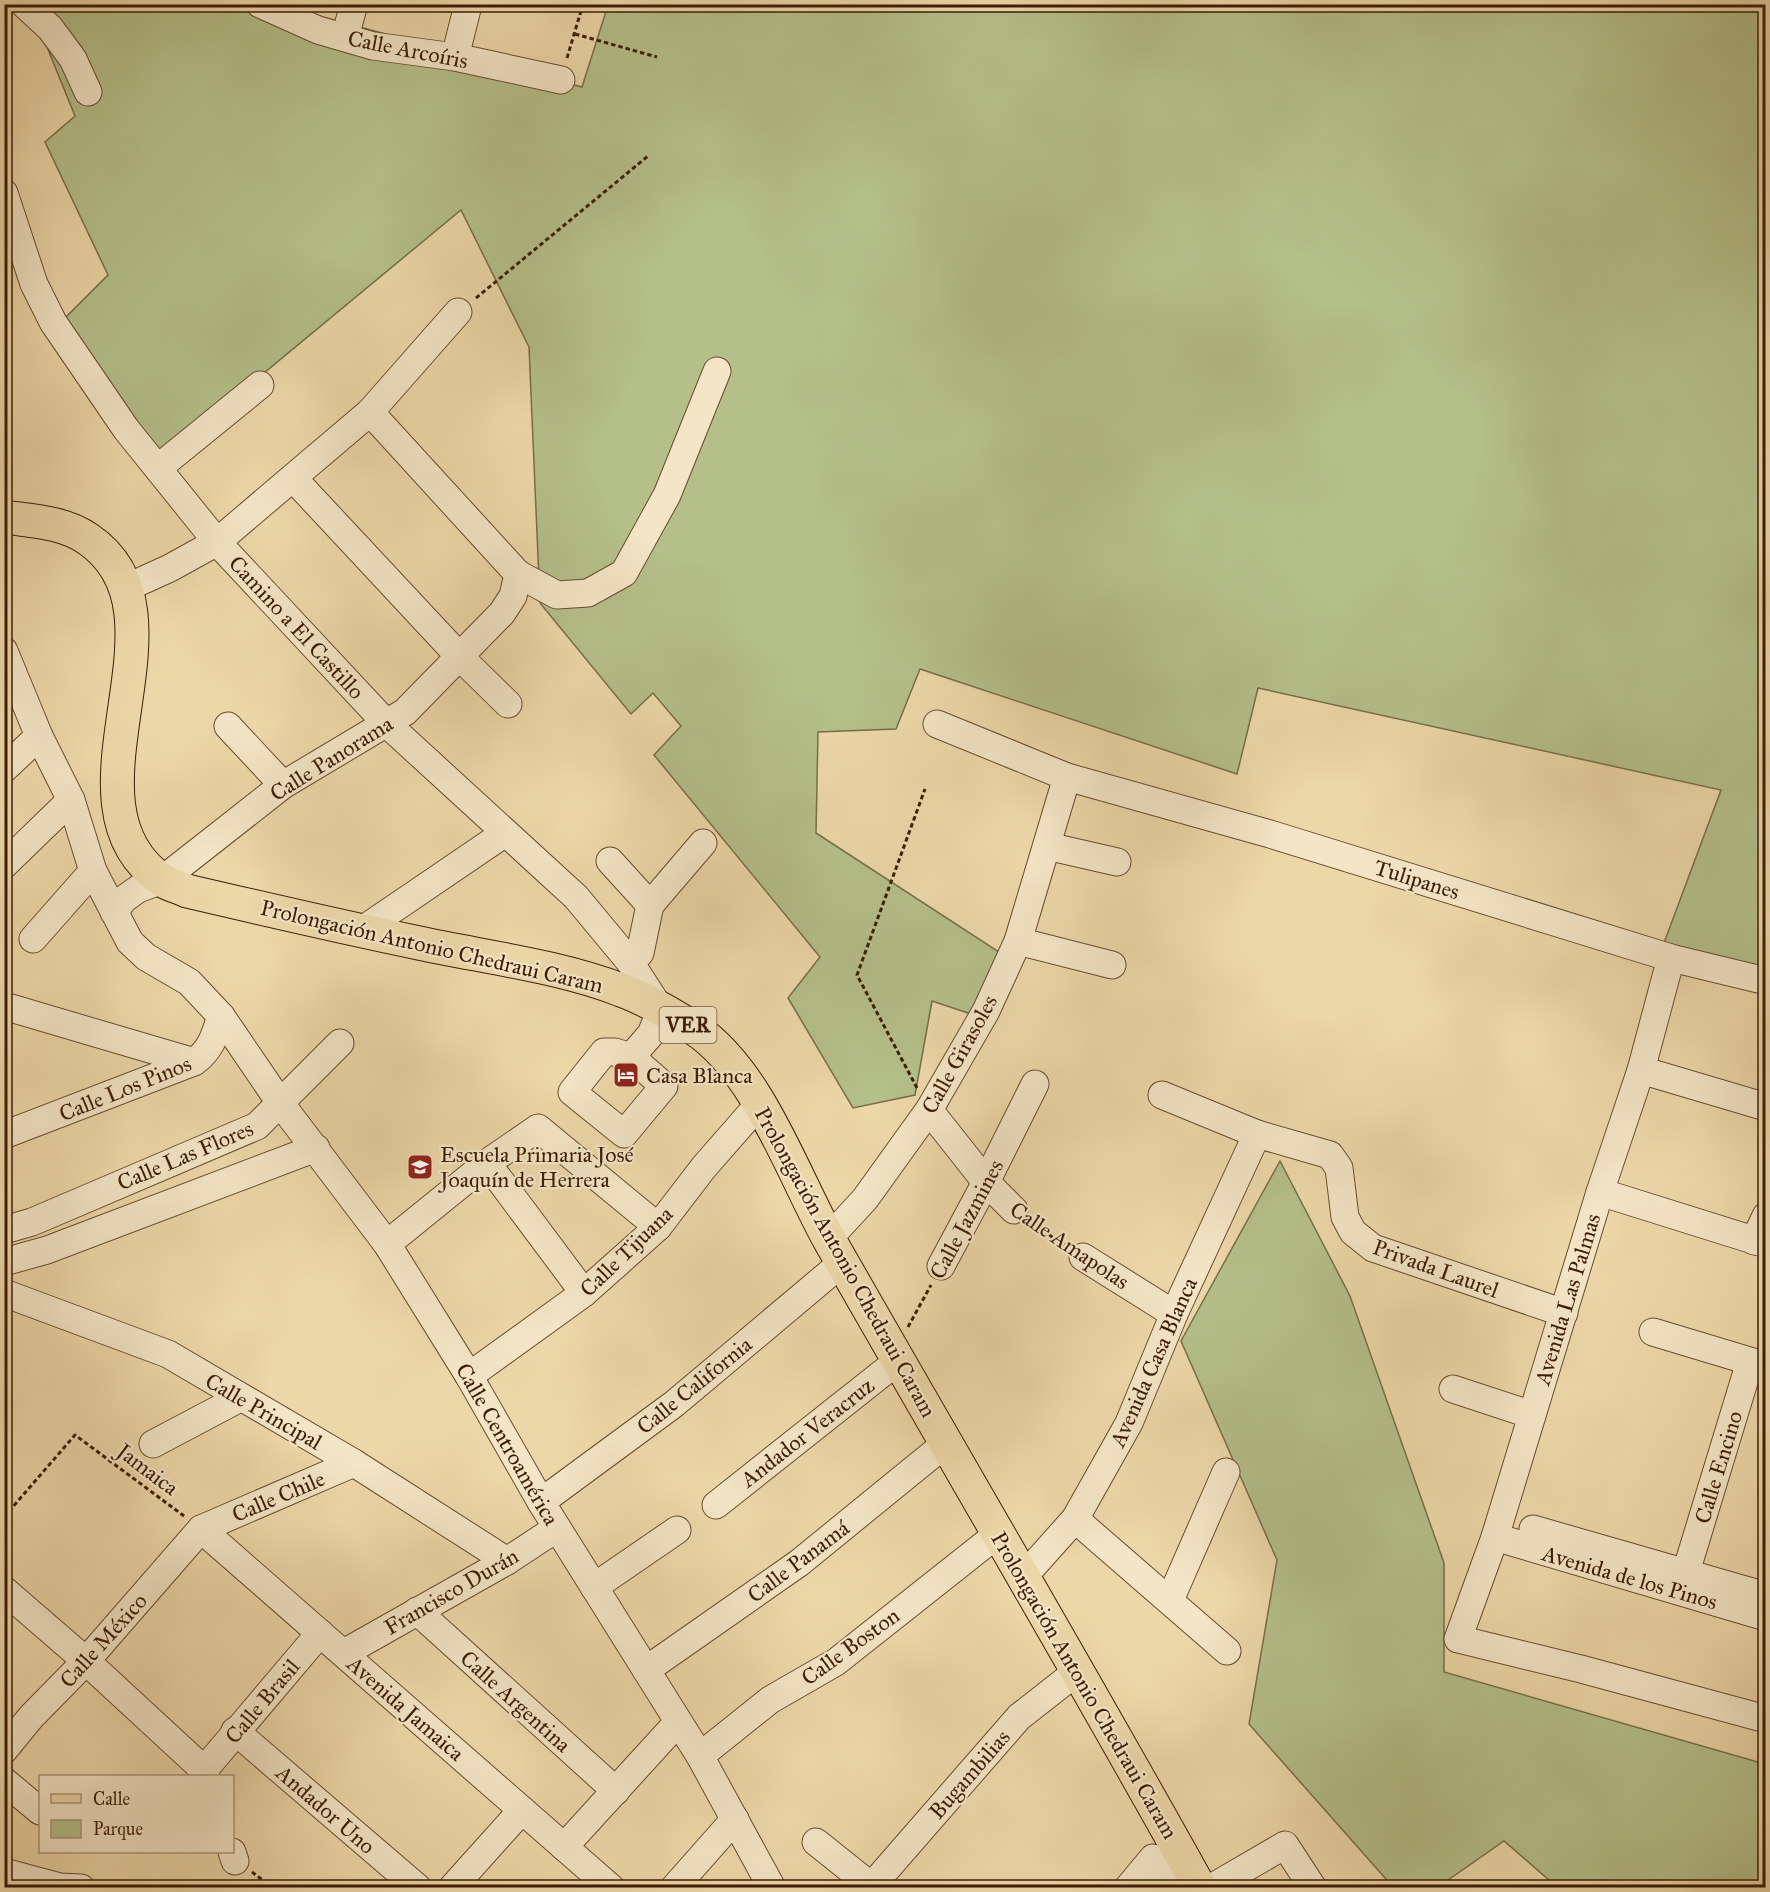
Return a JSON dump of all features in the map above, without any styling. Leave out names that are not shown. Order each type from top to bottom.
[{"type":"main road","name":"Prolongación Antonio Chedraui Caram","points":[[4,517],[58,525],[87,538],[109,558],[126,588],[131,608],[133,635],[117,766],[119,809],[127,839],[144,864],[162,880],[187,891],[361,931],[584,977],[625,991],[698,1031],[732,1063],[760,1103],[836,1250],[945,1444],[1079,1670],[1200,1887]]},
{"type":"street","points":[[24,4],[50,28],[73,59],[88,92]]},
{"type":"street","name":"Calle Arcoíris","points":[[260,4],[318,30],[373,46],[455,57],[561,80]]},
{"type":"street","points":[[345,37],[354,4]]},
{"type":"street","points":[[455,57],[468,5]]},
{"type":"street","name":"Camino a El Castillo","points":[[4,193],[34,284],[53,322],[126,429],[217,542],[386,723],[576,897],[635,958],[698,1031]]},
{"type":"street","points":[[126,588],[170,568],[217,542],[370,412],[458,312]]},
{"type":"street","points":[[370,412],[518,574],[557,595],[588,593],[624,573],[667,495],[717,370]]},
{"type":"street","points":[[158,468],[260,385]]},
{"type":"street","points":[[293,478],[460,657],[508,704]]},
{"type":"street","name":"Calle Panorama","points":[[114,912],[124,899],[138,889],[162,880],[283,785],[405,712],[502,613],[513,596],[518,574]]},
{"type":"street","name":"Calle Centroamérica","points":[[7,667],[71,800],[93,871],[130,942],[146,957],[189,982],[221,1016],[281,1104],[387,1244],[469,1376],[541,1502],[700,1756],[772,1887]]},
{"type":"street","name":"Tulipanes","points":[[937,724],[1067,777],[1270,834],[1671,958],[1766,981]]},
{"type":"street","points":[[228,726],[283,785]]},
{"type":"street","points":[[4,769],[39,736]]},
{"type":"street","name":"Calle Girasoles","points":[[836,1250],[865,1199],[929,1110],[986,1011],[1018,941],[1067,777]]},
{"type":"street","points":[[4,865],[71,800]]},
{"type":"street","points":[[361,931],[505,832]]},
{"type":"street","points":[[635,958],[650,906],[703,843]]},
{"type":"street","points":[[1047,846],[1117,862]]},
{"type":"street","points":[[610,861],[650,906]]},
{"type":"street","points":[[33,939],[93,871]]},
{"type":"street","points":[[1018,941],[1112,965]]},
{"type":"street","name":"Camino a El Castillo","points":[[635,958],[661,1010]]},
{"type":"street","name":"Avenida Las Palmas","points":[[1671,958],[1641,1070],[1600,1192],[1498,1528],[1458,1639],[1581,1669],[1766,1719]]},
{"type":"street","points":[[4,1006],[194,1062]]},
{"type":"street","points":[[631,1057],[651,1034],[661,1010]]},
{"type":"street","name":"Calle Los Pinos","points":[[4,1135],[194,1062],[205,1054],[213,1041],[221,1016]]},
{"type":"street","name":"Calle Las Flores","points":[[4,1230],[32,1222],[257,1126],[340,1043]]},
{"type":"street","points":[[1641,1070],[1766,1107]]},
{"type":"street","name":"Calle Jazmines","points":[[941,1266],[1035,1084]]},
{"type":"street","name":"Privada Laurel","points":[[1162,1095],[1257,1134],[1330,1155],[1339,1168],[1345,1217],[1353,1232],[1373,1248],[1564,1313]]},
{"type":"street","name":"Calle Tijuana","points":[[469,1376],[584,1293],[658,1227],[704,1167],[760,1103]]},
{"type":"street","name":"Calle Amapolas","points":[[929,1110],[986,1182],[1014,1210]]},
{"type":"street","points":[[387,1244],[487,1163],[538,1128],[658,1227]]},
{"type":"street","name":"Avenida Casa Blanca","points":[[1024,1576],[1075,1519],[1129,1423],[1174,1314],[1257,1134]]},
{"type":"street","name":"Calle Las Flores","points":[[4,1262],[47,1250],[316,1148]]},
{"type":"street","points":[[487,1163],[584,1293]]},
{"type":"street","points":[[1600,1192],[1760,1242],[1766,1216]]},
{"type":"street","points":[[94,1194],[107,1227]]},
{"type":"street","name":"Calle California","points":[[541,1502],[674,1404],[836,1250]]},
{"type":"street","name":"Calle Amapolas","points":[[1083,1257],[1174,1314]]},
{"type":"street","name":"Calle Principal","points":[[4,1293],[168,1354],[354,1463],[507,1561]]},
{"type":"street","points":[[1653,1332],[1758,1364]]},
{"type":"street","name":"Andador Veracruz","points":[[716,1505],[897,1356]]},
{"type":"street","name":"Calle Encino","points":[[1686,1572],[1758,1364]]},
{"type":"street","points":[[1453,1389],[1532,1415]]},
{"type":"street","points":[[153,1444],[240,1398]]},
{"type":"street","name":"Calle Panamá","points":[[646,1670],[799,1563],[945,1444]]},
{"type":"street","name":"Calle Chile","points":[[201,1529],[354,1463]]},
{"type":"street","points":[[1170,1600],[1226,1473]]},
{"type":"street","points":[[1075,1519],[1227,1652]]},
{"type":"street","name":"Francisco Durán","points":[[344,1653],[507,1561],[557,1528]]},
{"type":"street","name":"Avenida de los Pinos","points":[[1498,1528],[1686,1572],[1766,1596]]},
{"type":"street","name":"Avenida de los Pinos","points":[[1498,1528],[1766,1617]]},
{"type":"street","name":"Avenida Jamaica","points":[[201,1529],[610,1887]]},
{"type":"street","name":"Calle México","points":[[4,1750],[31,1718],[87,1661],[201,1529]]},
{"type":"street","points":[[594,1587],[677,1530]]},
{"type":"street","name":"Calle Boston","points":[[700,1756],[770,1700],[836,1662],[999,1533]]},
{"type":"street","points":[[4,1590],[87,1661],[205,1773]]},
{"type":"street","name":"Calle Argentina","points":[[417,1611],[616,1791]]},
{"type":"street","name":"Calle Brasil","points":[[205,1773],[235,1731],[320,1633]]},
{"type":"street","name":"Bugambilias","points":[[871,1886],[1019,1717],[1079,1670]]},
{"type":"street","points":[[564,1847],[678,1722]]},
{"type":"street","name":"Andador Uno","points":[[235,1731],[418,1887]]},
{"type":"street","points":[[4,1781],[39,1810]]},
{"type":"street","points":[[452,1887],[522,1810]]},
{"type":"street","points":[[674,1887],[735,1819]]},
{"type":"street","points":[[816,1842],[871,1886]]},
{"type":"street","points":[[1211,1887],[1285,1845],[1313,1887]]},
{"type":"street","points":[[1128,1887],[1154,1858],[1171,1887]]},
{"type":"street","points":[[4,1872],[60,1887],[81,1887]]},
{"type":"path","points":[[561,80],[583,4]]},
{"type":"path","points":[[575,34],[657,57]]},
{"type":"path","points":[[458,312],[648,156]]},
{"type":"path","points":[[925,789],[857,975],[929,1110]]},
{"type":"path","name":"Calle Amapolas","points":[[1014,1210],[1083,1257]]},
{"type":"path","name":"Calle Jazmines","points":[[897,1356],[941,1266]]},
{"type":"path","name":"Jamaica","points":[[4,1517],[75,1436],[201,1529]]},
{"type":"green space","points":[[30,5],[278,5],[582,87],[608,5],[1765,5],[1765,970],[1661,951],[1721,790],[1258,688],[1237,774],[920,669],[896,729],[818,732],[816,833],[999,952],[977,1016],[932,1001],[915,1095],[853,1108],[788,998],[820,957],[654,755],[681,726],[653,693],[631,714],[540,603],[529,347],[461,210],[149,468],[65,318],[108,275],[45,142],[75,116]]},
{"type":"green space","points":[[1280,1161],[1350,1296],[1444,1563],[1444,1672],[1765,1764],[1765,1887],[1557,1887],[1504,1841],[1438,1887],[1393,1887],[1249,1724],[1277,1560],[1181,1341]]},
{"type":"place","name":"Casa Blanca","points":[[626,1075]]},
{"type":"place","name":"Escuela Primaria José Joaquín de Herrera","points":[[420,1167]]}]
